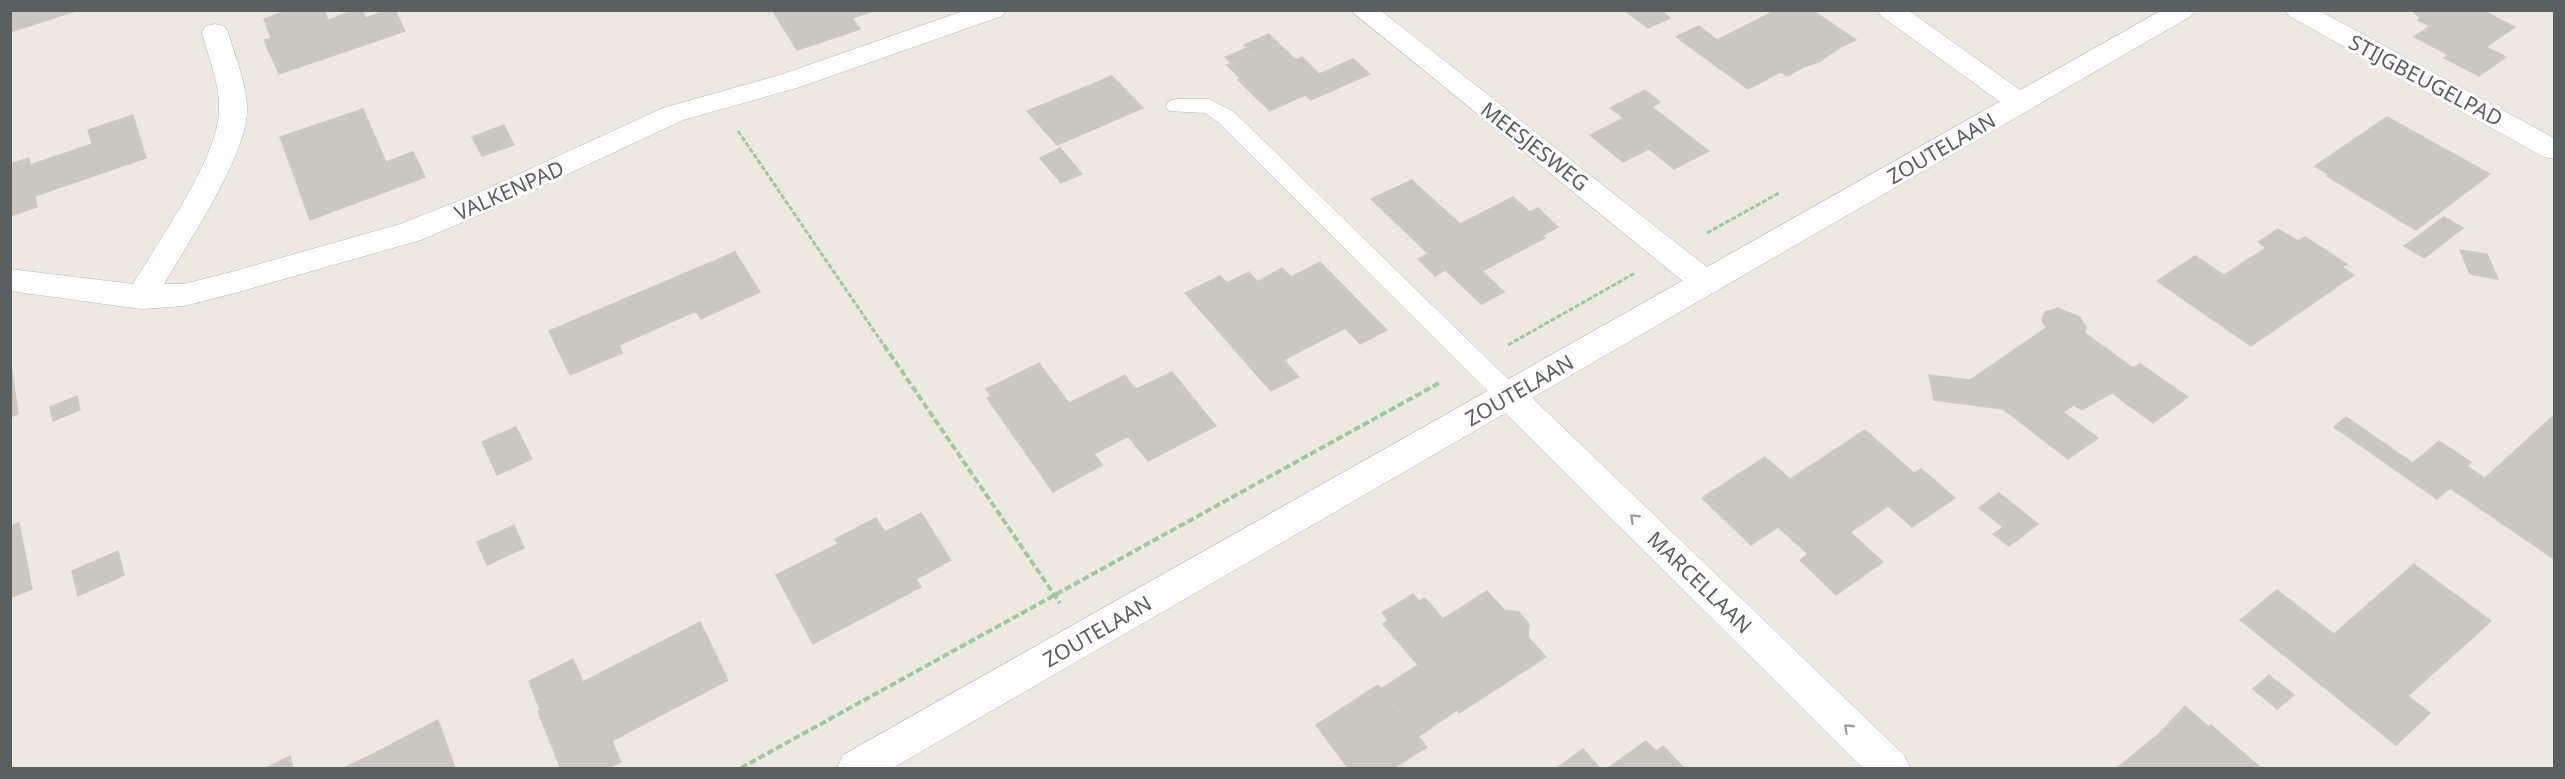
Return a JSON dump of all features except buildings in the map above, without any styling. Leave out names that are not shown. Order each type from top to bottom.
[{"type":"street","name":"VALKENPAD","points":[[10,280],[141,297],[184,295],[410,232],[481,203],[673,114],[790,81],[993,10]]},
{"type":"street","name":"MEESJESWEG","points":[[1363,10],[1707,283]]},
{"type":"street","points":[[1890,10],[2020,103]]},
{"type":"street","name":"ZOUTELAAN","points":[[856,768],[2182,10]]},
{"type":"street","name":"STIJGBEUGELPAD","points":[[2298,10],[2554,150]]},
{"type":"street","points":[[141,297],[204,187],[224,144],[233,113],[216,32]]},
{"type":"street","name":"MARCELLAAN","points":[[1509,396],[1890,768]]},
{"type":"lane","points":[[1177,106],[1209,106],[1226,117],[1509,396]]},
{"type":"path","points":[[717,101],[1084,639]]},
{"type":"path","points":[[741,768],[1786,189]]}]
